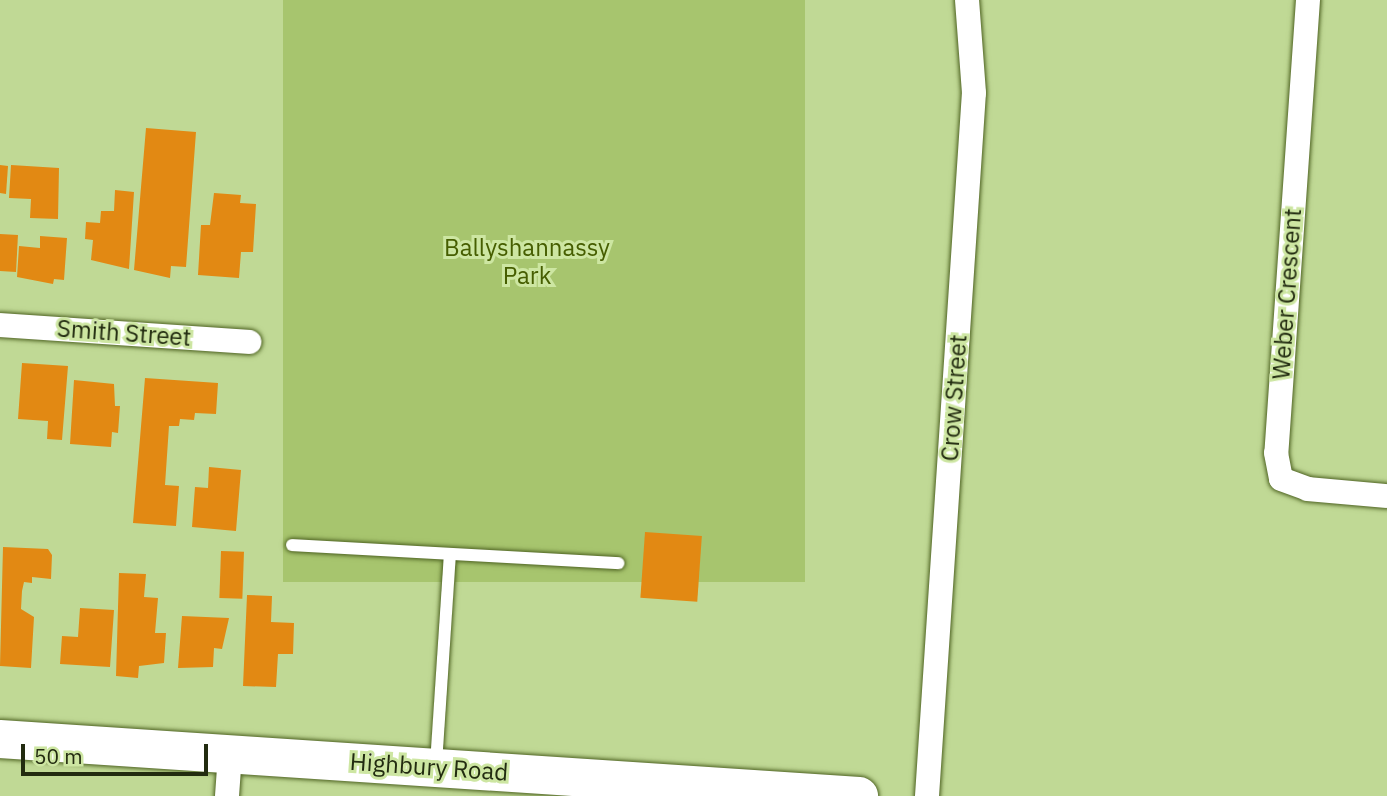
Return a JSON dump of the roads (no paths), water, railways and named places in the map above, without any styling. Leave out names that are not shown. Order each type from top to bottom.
[{"type":"main road","name":"Highbury Road","points":[[0,738],[859,796]]},
{"type":"street","name":"Crow Street","points":[[928,796],[974,93],[967,0]]},
{"type":"street","name":"Weber Crescent","points":[[1308,0],[1276,453],[1281,479],[1290,483],[1308,489],[1387,496]]},
{"type":"street","name":"Smith Street","points":[[0,324],[248,342]]},
{"type":"street","points":[[227,796],[230,754]]},
{"type":"lane","points":[[292,545],[619,563]]},
{"type":"lane","points":[[435,768],[450,554]]},
{"type":"park label","name":"Ballyshannassy Park","points":[[527,262]]}]
